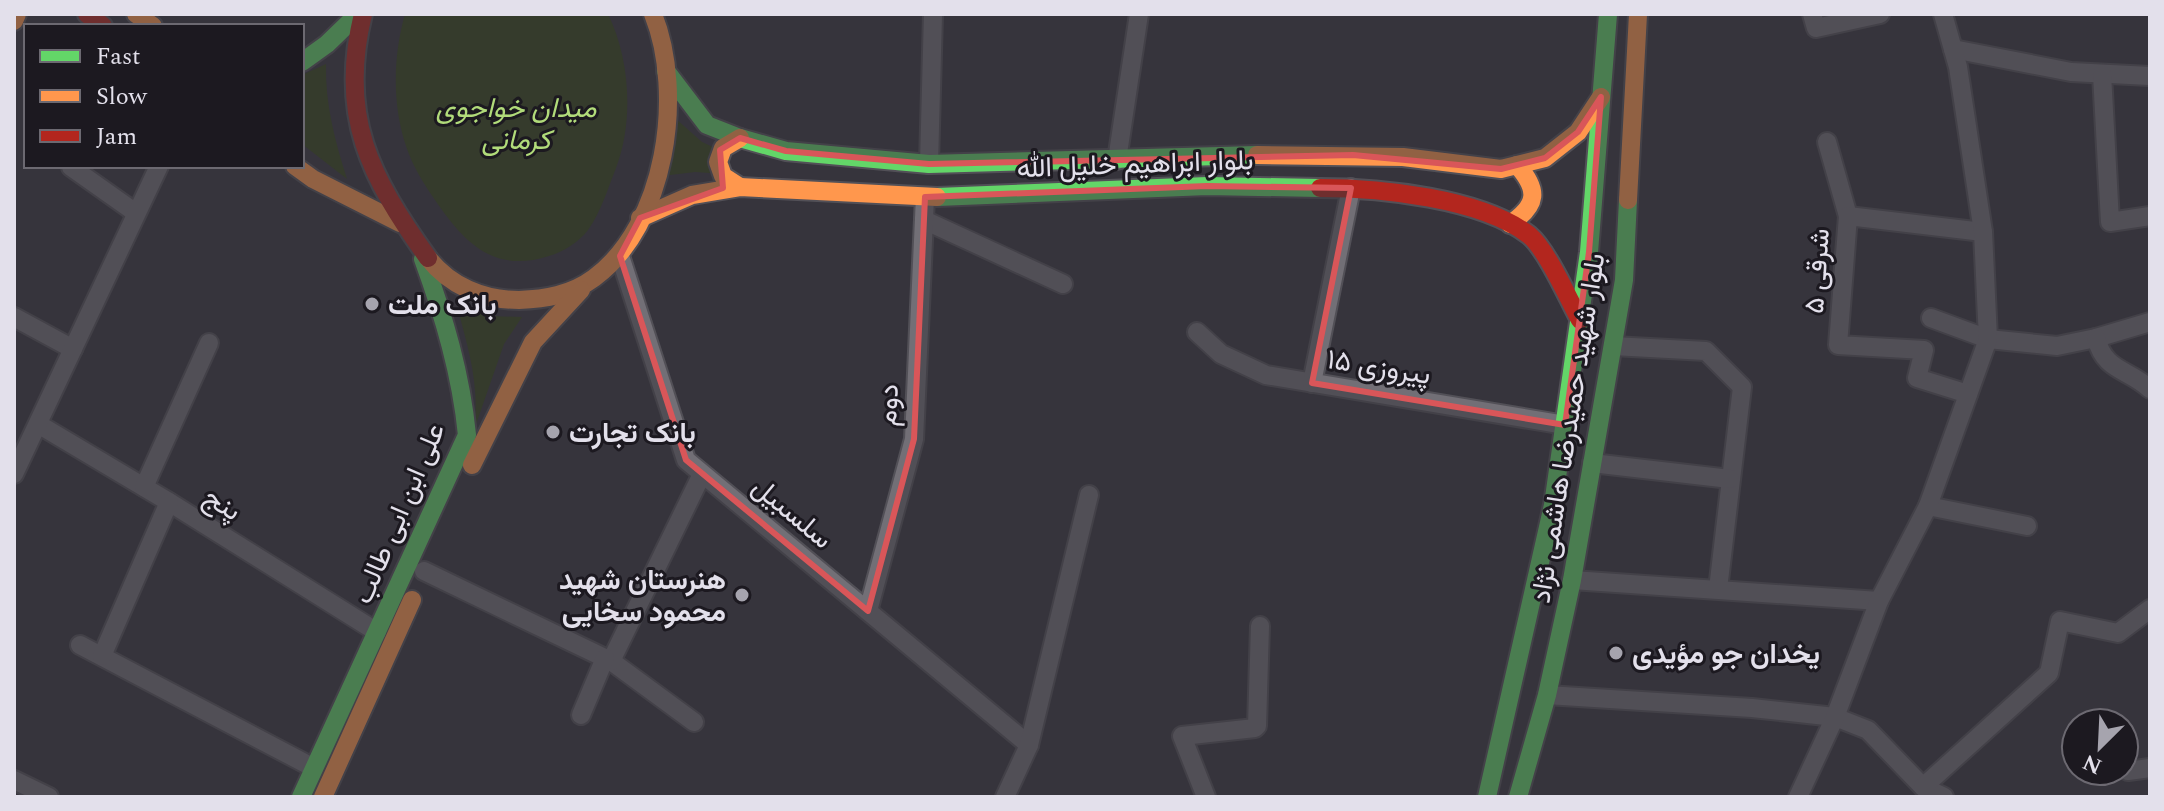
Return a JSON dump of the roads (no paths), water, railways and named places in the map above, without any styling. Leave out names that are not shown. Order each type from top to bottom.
[{"type":"main road","points":[[14,21],[17,14]]},
{"type":"main road","points":[[304,61],[360,14]]},
{"type":"main road","points":[[360,14],[354,54],[356,107],[367,158],[387,202],[444,276],[488,298],[536,303],[583,288],[620,256],[640,218],[658,171],[668,124],[666,71],[653,14]]},
{"type":"main road","name":"بلوار شهید حمیدرضا هاشمی نژاد","points":[[1487,797],[1553,505],[1589,252],[1608,14]]},
{"type":"main road","name":"بلوار شهید حمیدرضا هاشمی نژاد","points":[[1518,797],[1547,695],[1572,580],[1624,280],[1638,14]]},
{"type":"main road","name":"بلوار ابراهیم خلیل الله","points":[[666,71],[707,125],[740,138],[786,151],[929,164],[1217,155],[1353,155],[1403,157],[1501,169],[1545,158],[1578,132],[1601,97]]},
{"type":"main road","points":[[740,138],[728,142],[720,150],[717,162],[720,174],[728,184],[740,187]]},
{"type":"main road","points":[[1510,224],[1527,215],[1535,197],[1531,179],[1517,165]]},
{"type":"main road","points":[[298,168],[313,179],[403,225]]},
{"type":"main road","name":"بلوار ابراهیم خلیل الله","points":[[640,218],[692,195],[740,187],[925,197],[1207,186],[1351,188],[1438,200],[1494,214],[1531,237],[1557,276],[1580,320]]},
{"type":"main road","name":"علی ابن ابی طالب","points":[[301,797],[467,435],[464,400],[445,317],[416,240]]},
{"type":"main road","name":"علی ابن ابی طالب","points":[[323,797],[490,424],[533,342],[583,288]]},
{"type":"main road","points":[[1512,688],[1547,695]]},
{"type":"street","points":[[929,164],[933,14]]},
{"type":"street","points":[[1117,160],[1139,14]]},
{"type":"street","points":[[1812,14],[1816,28],[1880,14]]},
{"type":"street","points":[[1798,797],[1835,717],[1879,601],[1928,506],[1988,339],[1983,232],[1953,49],[1943,14]]},
{"type":"street","points":[[1953,49],[2071,72],[2150,76]]},
{"type":"street","points":[[2102,74],[2110,222],[2150,216]]},
{"type":"street","points":[[1827,142],[1848,216]]},
{"type":"street","points":[[72,168],[136,213]]},
{"type":"street","points":[[14,474],[158,168]]},
{"type":"street","points":[[1312,383],[1351,188]]},
{"type":"street","name":"دوم","points":[[868,611],[914,439],[925,197]]},
{"type":"street","name":"۵ شرقی","points":[[1968,394],[1917,378],[1924,350],[1838,345],[1848,216],[1983,232]]},
{"type":"street","points":[[924,220],[1063,284]]},
{"type":"street","name":"سلسبیل","points":[[620,256],[686,460],[1029,745]]},
{"type":"street","points":[[14,317],[73,349]]},
{"type":"street","points":[[1931,318],[1988,339],[2057,346],[2150,322]]},
{"type":"street","name":"پیروزی ۱۵","points":[[1197,332],[1221,354],[1266,375],[1565,425]]},
{"type":"street","points":[[2096,338],[2101,355],[2118,370],[2150,389]]},
{"type":"street","points":[[144,487],[209,343]]},
{"type":"street","points":[[1613,346],[1706,351],[1742,387],[1718,589]]},
{"type":"street","name":"پنج","points":[[38,424],[377,632]]},
{"type":"street","points":[[1592,463],[1730,479]]},
{"type":"street","points":[[581,715],[702,474]]},
{"type":"street","points":[[1005,797],[1029,745],[1089,495]]},
{"type":"street","points":[[102,656],[169,502]]},
{"type":"street","points":[[1928,506],[2027,526]]},
{"type":"street","points":[[424,571],[608,660],[694,722]]},
{"type":"street","points":[[1572,580],[1879,601]]},
{"type":"street","points":[[1923,787],[2049,673],[2060,621],[2118,633],[2150,609]]},
{"type":"street","points":[[1206,797],[1182,736],[1255,728],[1258,722],[1260,626]]},
{"type":"street","points":[[80,645],[314,768]]},
{"type":"street","points":[[1547,695],[1752,708],[1835,717],[1868,730],[1923,787],[1944,797]]},
{"type":"street","points":[[14,780],[49,797]]},
{"type":"place","name":"بانک ملت","points":[[372,304]]},
{"type":"place","name":"بانک تجارت","points":[[553,432]]},
{"type":"place","name":"هنرستان شهید محمود سخایی","points":[[742,595]]},
{"type":"place","name":"یخدان جو مؤیدی","points":[[1616,653]]},
{"type":"park label","name":"میدان خواجوی کرمانی","points":[[516,123]]}]
